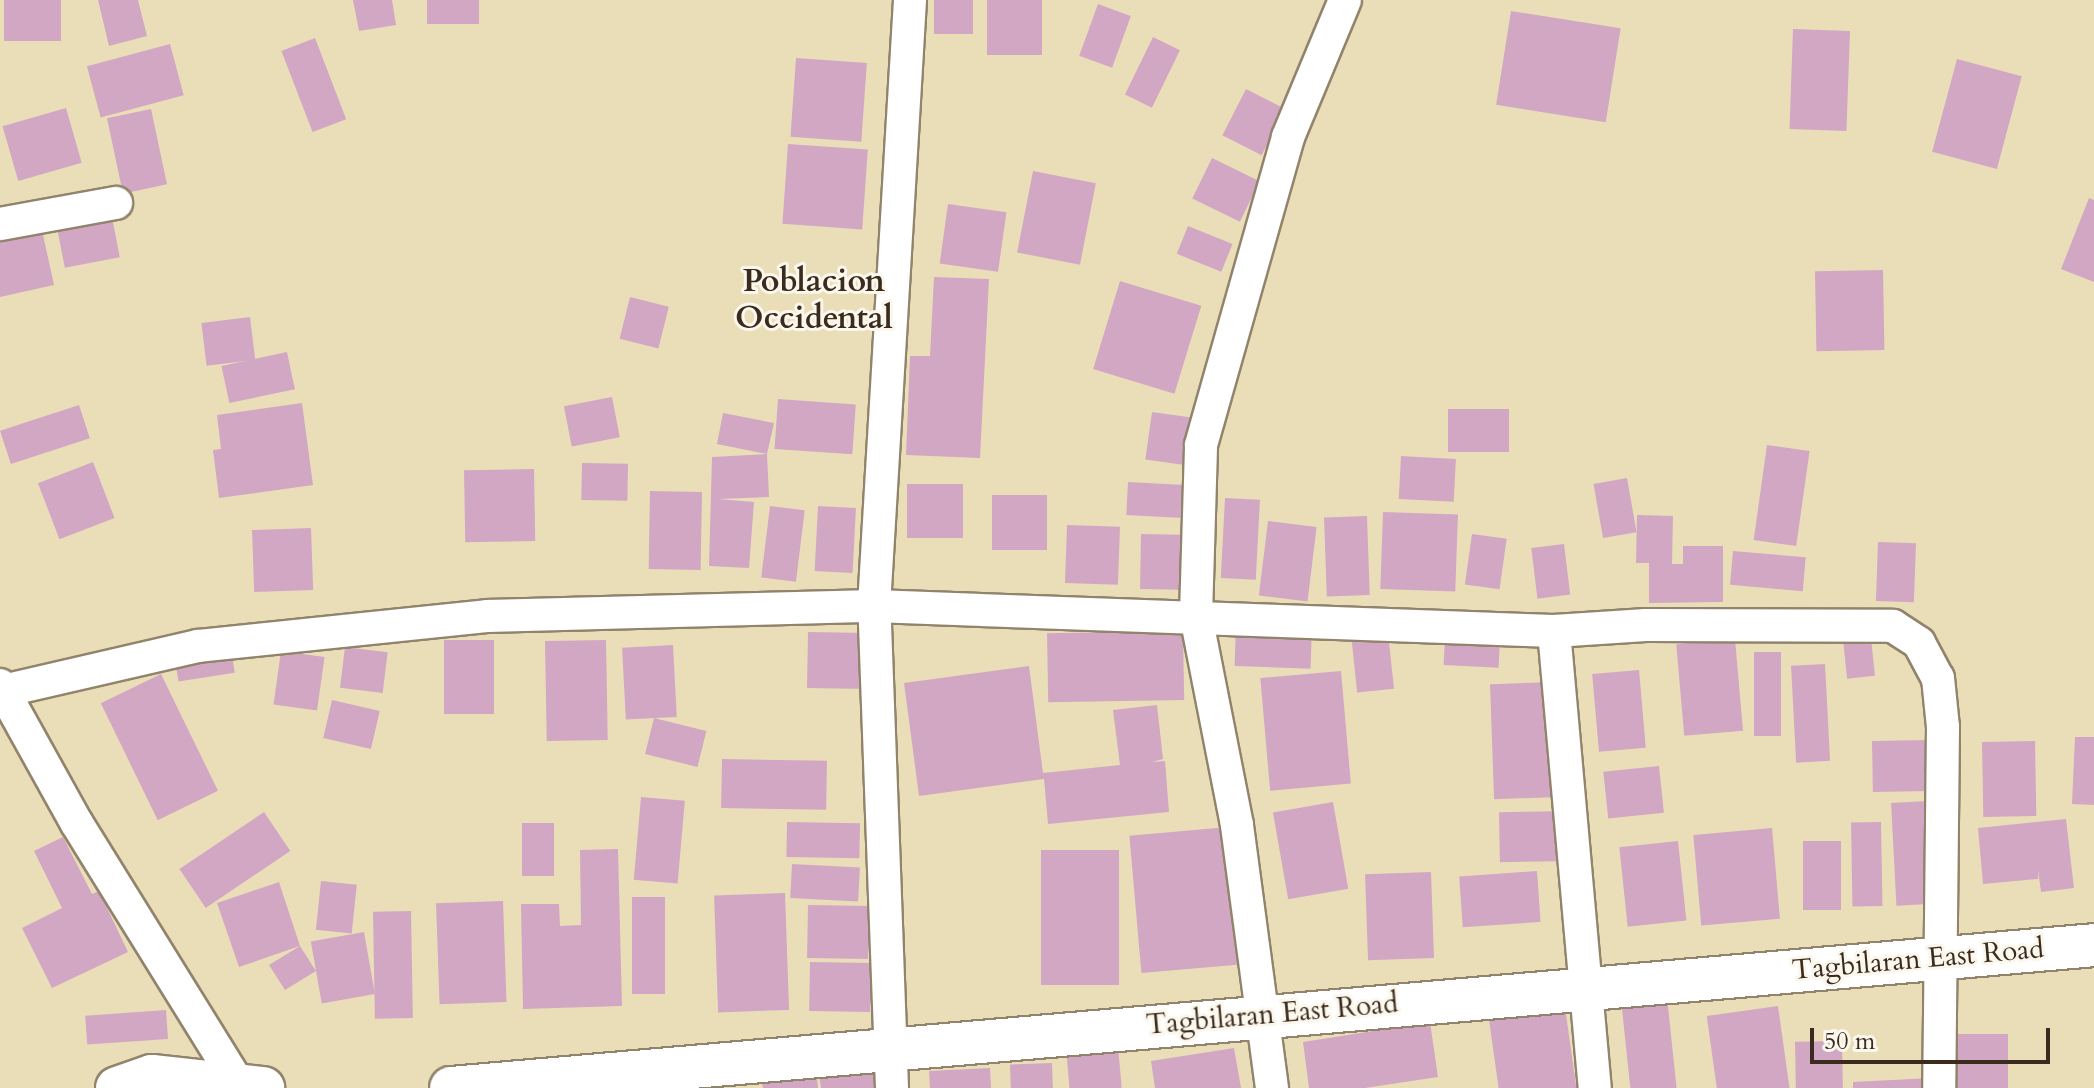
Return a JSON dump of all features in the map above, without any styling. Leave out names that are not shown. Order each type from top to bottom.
[{"type":"main road","name":"Tagbilaran East Road","points":[[451,1088],[680,1080],[889,1068],[1259,1015],[2094,945]]},
{"type":"main road","points":[[135,1082],[263,1088]]},
{"type":"street","points":[[889,1068],[874,606],[910,0]]},
{"type":"street","points":[[1272,1088],[1259,1015],[1237,825],[1196,616],[1201,445],[1288,137],[1345,0]]},
{"type":"street","points":[[0,224],[116,203]]},
{"type":"street","points":[[241,1088],[76,822],[2,688],[198,646],[487,616],[874,606],[1554,631],[1858,623],[1893,626],[1919,643],[1938,678],[1943,727],[1939,1088]]},
{"type":"street","points":[[1554,631],[1589,985],[1595,1088]]},
{"type":"building","points":[[4,0],[61,0],[61,41],[4,41]]},
{"type":"building","points":[[98,0],[138,0],[147,36],[109,46]]},
{"type":"building","points":[[353,0],[392,0],[396,25],[359,31]]},
{"type":"building","points":[[427,0],[479,0],[479,24],[427,24]]},
{"type":"building","points":[[934,0],[973,0],[973,34],[934,34]]},
{"type":"building","points":[[987,0],[1042,0],[1042,55],[987,55]]},
{"type":"building","points":[[1098,4],[1131,16],[1112,68],[1079,56]]},
{"type":"building","points":[[1511,11],[1621,28],[1606,122],[1496,105]]},
{"type":"building","points":[[1793,29],[1850,31],[1846,131],[1790,129]]},
{"type":"building","points":[[1153,37],[1180,50],[1152,108],[1125,95]]},
{"type":"building","points":[[315,38],[346,119],[313,132],[281,51]]},
{"type":"building","points":[[170,44],[184,95],[101,117],[87,66]]},
{"type":"building","points":[[796,58],[867,63],[861,142],[790,137]]},
{"type":"building","points":[[1957,59],[2022,76],[1997,169],[1932,152]]},
{"type":"building","points":[[1246,89],[1285,109],[1262,155],[1222,135]]},
{"type":"building","points":[[66,108],[82,163],[18,181],[3,126]]},
{"type":"building","points":[[151,109],[167,184],[123,194],[107,118]]},
{"type":"building","points":[[788,144],[868,150],[862,229],[782,224]]},
{"type":"building","points":[[1212,158],[1260,181],[1240,222],[1192,198]]},
{"type":"building","points":[[1033,171],[1096,183],[1080,265],[1017,252]]},
{"type":"building","points":[[2089,198],[2094,200],[2094,282],[2061,269]]},
{"type":"building","points":[[948,204],[1006,212],[998,272],[940,263]]},
{"type":"building","points":[[111,212],[120,257],[65,268],[56,223]]},
{"type":"building","points":[[1188,226],[1233,244],[1221,272],[1177,254]]},
{"type":"building","points":[[42,230],[54,285],[0,297],[0,239]]},
{"type":"building","points":[[1883,270],[1884,350],[1816,351],[1815,271]]},
{"type":"building","points":[[934,277],[989,279],[980,458],[906,455],[910,356],[930,356]]},
{"type":"building","points":[[1120,281],[1201,306],[1174,394],[1093,369]]},
{"type":"building","points":[[630,297],[669,307],[658,348],[620,339]]},
{"type":"building","points":[[250,317],[255,360],[207,366],[201,323]]},
{"type":"building","points":[[287,352],[295,389],[229,403],[221,366]]},
{"type":"building","points":[[612,397],[620,437],[572,447],[564,406]]},
{"type":"building","points":[[778,399],[856,404],[852,454],[775,449]]},
{"type":"building","points":[[302,403],[313,485],[219,498],[213,450],[221,449],[217,415]]},
{"type":"building","points":[[79,405],[90,438],[11,464],[0,431]]},
{"type":"building","points":[[1448,409],[1509,409],[1509,452],[1448,452]]},
{"type":"building","points":[[1152,412],[1201,419],[1194,466],[1145,460]]},
{"type":"building","points":[[723,413],[774,423],[767,454],[717,444]]},
{"type":"building","points":[[1767,445],[1810,451],[1796,546],[1754,540]]},
{"type":"building","points":[[767,454],[769,497],[718,499],[754,502],[749,568],[709,566],[712,457]]},
{"type":"building","points":[[1401,456],[1456,459],[1454,502],[1399,499]]},
{"type":"building","points":[[93,462],[115,518],[59,539],[38,483]]},
{"type":"building","points":[[582,463],[628,464],[627,501],[581,500]]},
{"type":"building","points":[[534,469],[535,541],[465,542],[464,470]]},
{"type":"building","points":[[1627,478],[1637,532],[1603,538],[1594,484]]},
{"type":"building","points":[[1128,482],[1199,486],[1197,519],[1126,515]]},
{"type":"building","points":[[907,484],[963,484],[963,538],[907,538]]},
{"type":"building","points":[[650,491],[702,492],[701,570],[649,569]]},
{"type":"building","points":[[992,495],[1047,495],[1047,550],[992,550]]},
{"type":"building","points":[[1225,498],[1260,500],[1256,580],[1221,578]]},
{"type":"building","points":[[770,506],[805,510],[796,582],[761,577]]},
{"type":"building","points":[[818,506],[856,508],[853,573],[815,571]]},
{"type":"building","points":[[1383,512],[1458,515],[1455,592],[1380,589]]},
{"type":"building","points":[[1637,515],[1673,516],[1672,564],[1683,564],[1683,546],[1723,546],[1723,602],[1649,603],[1649,563],[1636,563]]},
{"type":"building","points":[[1367,516],[1370,595],[1327,596],[1324,518]]},
{"type":"building","points":[[1268,521],[1317,527],[1307,601],[1259,595]]},
{"type":"building","points":[[1067,525],[1120,527],[1118,585],[1065,583]]},
{"type":"building","points":[[311,528],[313,590],[254,592],[252,530]]},
{"type":"building","points":[[1141,534],[1193,535],[1192,590],[1140,589]]},
{"type":"building","points":[[1472,534],[1507,539],[1500,589],[1465,585]]},
{"type":"building","points":[[1878,542],[1916,543],[1914,602],[1876,601]]},
{"type":"building","points":[[1564,544],[1570,595],[1537,599],[1531,548]]},
{"type":"building","points":[[1733,551],[1806,557],[1803,591],[1730,585]]},
{"type":"building","points":[[1236,625],[1312,628],[1311,669],[1235,666]]},
{"type":"building","points":[[1183,631],[1184,700],[1048,702],[1047,633]]},
{"type":"building","points":[[808,632],[870,633],[869,689],[807,688]]},
{"type":"building","points":[[1388,632],[1394,689],[1357,693],[1351,636]]},
{"type":"building","points":[[1445,638],[1500,641],[1499,668],[1444,665]]},
{"type":"building","points":[[1871,638],[1875,676],[1847,679],[1843,641]]},
{"type":"building","points":[[1735,639],[1743,731],[1684,736],[1676,644]]},
{"type":"building","points":[[444,640],[494,640],[494,714],[444,714]]},
{"type":"building","points":[[606,640],[608,740],[547,741],[545,641]]},
{"type":"building","points":[[673,645],[677,717],[626,720],[622,648]]},
{"type":"building","points":[[345,647],[388,652],[383,693],[340,688]]},
{"type":"building","points":[[231,649],[235,673],[178,682],[175,658]]},
{"type":"building","points":[[281,651],[325,657],[317,711],[273,704]]},
{"type":"building","points":[[1754,652],[1781,652],[1781,736],[1754,736]]},
{"type":"building","points":[[1825,664],[1830,761],[1796,763],[1791,666]]},
{"type":"building","points":[[1029,666],[1043,773],[1120,765],[1113,710],[1157,705],[1163,759],[1152,762],[1165,761],[1169,812],[1048,824],[1044,779],[919,796],[904,683]]},
{"type":"building","points":[[1639,670],[1646,748],[1599,752],[1592,674]]},
{"type":"building","points":[[1341,671],[1351,784],[1270,791],[1260,678]]},
{"type":"building","points":[[161,674],[218,791],[158,820],[101,703]]},
{"type":"building","points":[[1555,682],[1559,797],[1494,799],[1490,684]]},
{"type":"building","points":[[332,700],[380,711],[371,749],[323,738]]},
{"type":"building","points":[[654,718],[706,731],[697,767],[645,754]]},
{"type":"building","points":[[2075,737],[2094,737],[2094,805],[2072,804]]},
{"type":"building","points":[[1929,740],[1930,791],[1873,792],[1872,741]]},
{"type":"building","points":[[2035,741],[2036,816],[1983,817],[1982,742]]},
{"type":"building","points":[[722,759],[827,761],[826,810],[721,808]]},
{"type":"building","points":[[1659,766],[1664,813],[1608,819],[1603,772]]},
{"type":"building","points":[[641,797],[685,801],[678,884],[634,880]]},
{"type":"building","points":[[1927,801],[1932,904],[1896,906],[1891,803]]},
{"type":"building","points":[[1333,802],[1348,889],[1288,899],[1273,813]]},
{"type":"building","points":[[1571,811],[1572,861],[1500,862],[1499,812]]},
{"type":"building","points":[[264,812],[290,851],[206,908],[179,869]]},
{"type":"building","points":[[2066,819],[2074,888],[2041,892],[2038,870],[2038,879],[1983,884],[1978,828]]},
{"type":"building","points":[[787,822],[860,823],[859,858],[786,857]]},
{"type":"building","points":[[1881,822],[1882,906],[1852,907],[1851,823]]},
{"type":"building","points":[[522,823],[554,823],[554,876],[522,876]]},
{"type":"building","points":[[1228,827],[1240,964],[1141,973],[1129,836]]},
{"type":"building","points":[[1772,828],[1780,919],[1701,926],[1693,835]]},
{"type":"building","points":[[63,837],[92,894],[99,891],[128,952],[52,988],[22,928],[62,908],[34,851]]},
{"type":"building","points":[[1678,841],[1686,921],[1628,927],[1619,847]]},
{"type":"building","points":[[1803,841],[1841,841],[1841,910],[1803,910]]},
{"type":"building","points":[[618,849],[622,1006],[523,1009],[521,904],[559,904],[560,926],[581,925],[580,850]]},
{"type":"building","points":[[1041,850],[1119,850],[1119,985],[1041,985]]},
{"type":"building","points":[[792,864],[860,868],[858,902],[790,898]]},
{"type":"building","points":[[1537,871],[1541,922],[1463,927],[1459,876]]},
{"type":"building","points":[[1431,872],[1434,958],[1368,960],[1365,874]]},
{"type":"building","points":[[321,881],[357,885],[352,933],[316,930]]},
{"type":"building","points":[[279,882],[300,946],[239,967],[217,903]]},
{"type":"building","points":[[785,893],[789,1010],[718,1012],[714,895]]},
{"type":"building","points":[[632,897],[665,897],[665,994],[632,994]]},
{"type":"building","points":[[503,901],[507,1002],[440,1004],[436,903]]},
{"type":"building","points":[[808,905],[869,906],[868,959],[807,958]]},
{"type":"building","points":[[411,911],[413,1018],[375,1019],[373,912]]},
{"type":"building","points":[[364,932],[375,994],[322,1003],[311,941]]},
{"type":"building","points":[[300,946],[316,971],[285,990],[269,965]]},
{"type":"building","points":[[810,962],[871,963],[870,1012],[809,1011]]},
{"type":"building","points":[[1667,997],[1677,1088],[1630,1088],[1621,1002]]},
{"type":"building","points":[[1564,1000],[1576,1088],[1499,1088],[1488,1011]]},
{"type":"building","points":[[1778,1006],[1790,1088],[1717,1088],[1707,1016]]},
{"type":"building","points":[[166,1010],[168,1039],[87,1045],[85,1016]]},
{"type":"building","points":[[1430,1022],[1438,1077],[1365,1088],[1309,1088],[1303,1042]]},
{"type":"building","points":[[1955,1034],[2008,1034],[2008,1088],[1955,1088]]},
{"type":"building","points":[[1842,1041],[1843,1088],[1796,1088],[1795,1042]]},
{"type":"building","points":[[1118,1046],[1122,1088],[1069,1088],[1066,1051]]},
{"type":"building","points":[[1234,1048],[1241,1088],[1155,1088],[1151,1061]]},
{"type":"building","points":[[1052,1063],[1053,1088],[1011,1088],[1010,1064]]},
{"type":"building","points":[[880,1065],[884,1088],[821,1088],[819,1074]]},
{"type":"building","points":[[990,1068],[991,1088],[930,1088],[929,1071]]},
{"type":"building","points":[[817,1078],[818,1088],[763,1088],[762,1084]]},
{"type":"building","points":[[1931,1078],[1932,1088],[1853,1088],[1853,1082]]},
{"type":"district","name":"Poblacion Occidental","points":[[814,300]]}]
